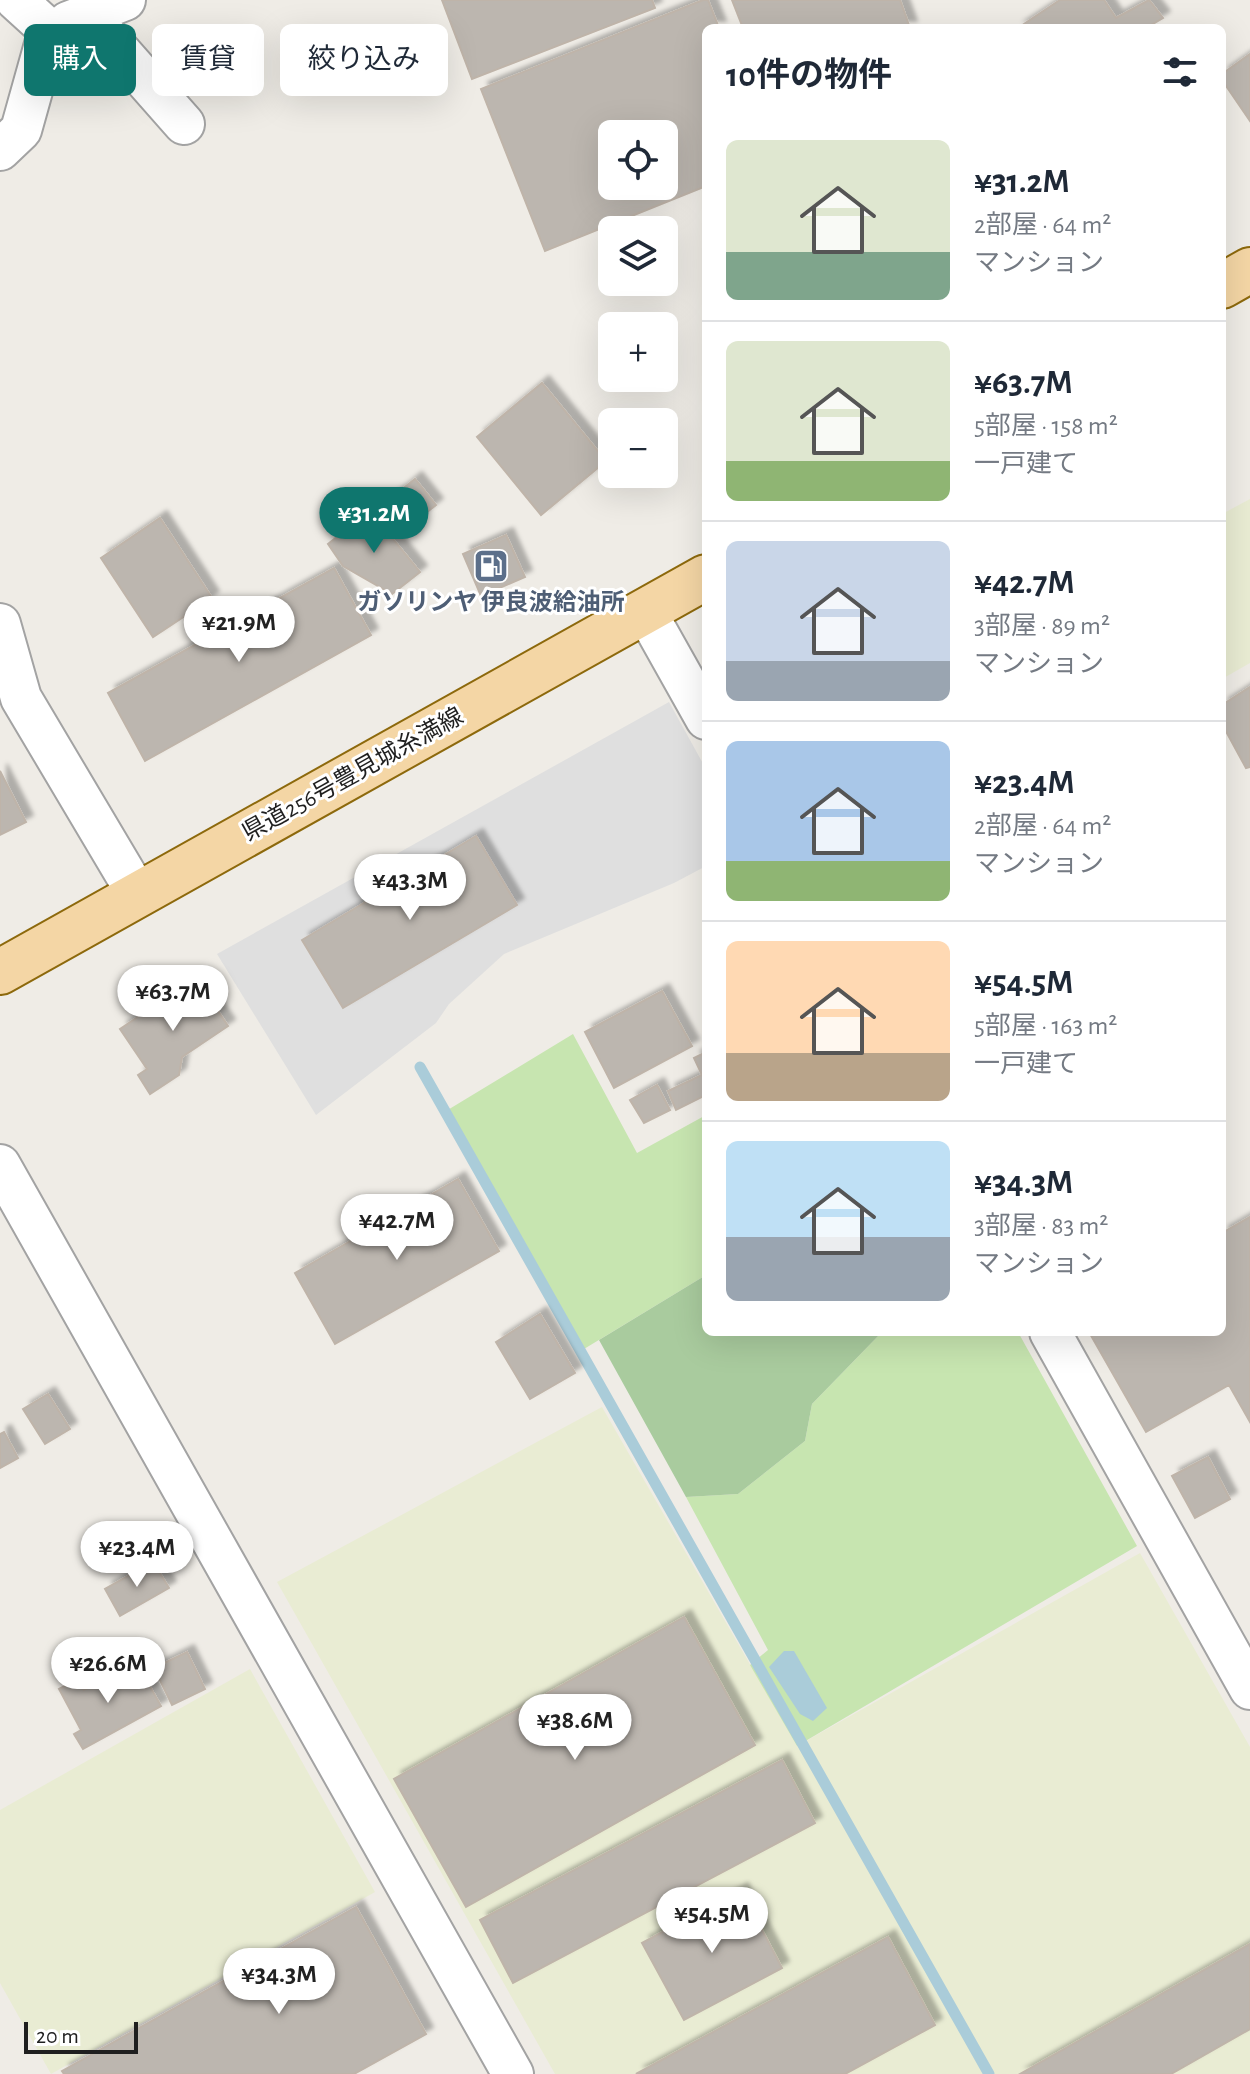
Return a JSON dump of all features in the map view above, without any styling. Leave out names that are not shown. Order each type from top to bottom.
[{"type":"main road","points":[[1226,284],[1250,270]]},
{"type":"main road","name":"県道256号豊見城糸満線","points":[[0,972],[702,579]]},
{"type":"street","points":[[16,0],[42,24]]},
{"type":"street","points":[[59,24],[89,7],[125,0]]},
{"type":"street","points":[[89,7],[184,124]]},
{"type":"street","points":[[0,150],[21,130],[31,96]]},
{"type":"street","points":[[646,612],[702,712]]},
{"type":"street","points":[[0,624],[21,698],[138,895]]},
{"type":"street","points":[[0,1165],[513,2074]]},
{"type":"street","points":[[1052,1336],[1250,1689]]},
{"type":"green space","points":[[1250,499],[1250,663],[1226,677],[1226,512]]},
{"type":"green space","points":[[573,1034],[637,1153],[702,1117],[702,1277],[584,1349],[446,1111]]},
{"type":"green space","points":[[702,1277],[702,1336],[878,1336],[812,1404],[805,1441],[738,1494],[686,1497],[599,1340]]},
{"type":"green space","points":[[878,1336],[1020,1336],[1137,1546],[797,1746],[750,1665],[768,1650],[686,1497],[738,1494],[805,1441],[812,1404]]},
{"type":"green space","points":[[602,1407],[797,1746],[1140,1553],[1250,1747],[1250,2074],[555,2074],[277,1582]]},
{"type":"green space","points":[[250,1669],[375,1892],[51,2074],[0,1983],[0,1810]]},
{"type":"shaded area","points":[[669,702],[702,762],[702,868],[674,883],[504,954],[449,1004],[436,1023],[316,1115],[217,954]]},
{"type":"water","points":[[784,1651],[794,1651],[827,1708],[813,1721],[800,1714],[769,1667]]},
{"type":"building","points":[[442,0],[652,0],[655,8],[472,79]]},
{"type":"building","points":[[708,0],[717,24],[702,24],[702,188],[678,197],[678,120],[598,120],[598,200],[671,200],[632,216],[598,216],[598,230],[545,251],[481,89]]},
{"type":"building","points":[[732,0],[900,0],[909,24],[741,24]]},
{"type":"building","points":[[1060,0],[1104,0],[1116,18],[1149,0],[1163,18],[1153,24],[1024,24]]},
{"type":"building","points":[[1250,54],[1250,121],[1226,86],[1226,71]]},
{"type":"building","points":[[542,383],[598,451],[598,468],[541,515],[477,437]]},
{"type":"building","points":[[415,479],[436,505],[399,534],[379,508]]},
{"type":"building","points":[[370,511],[420,572],[392,594],[343,566],[328,544]]},
{"type":"building","points":[[160,518],[212,598],[153,637],[101,558]]},
{"type":"building","points":[[506,535],[525,577],[481,596],[463,554]]},
{"type":"building","points":[[334,568],[371,635],[145,761],[108,693]]},
{"type":"building","points":[[1250,687],[1250,767],[1246,768],[1226,731],[1226,702]]},
{"type":"building","points":[[0,771],[26,822],[0,835]]},
{"type":"building","points":[[476,836],[517,905],[343,1008],[302,940]]},
{"type":"building","points":[[196,978],[228,1026],[182,1057],[179,1075],[150,1094],[138,1075],[147,1069],[120,1029]]},
{"type":"building","points":[[662,991],[692,1046],[614,1088],[585,1032]]},
{"type":"building","points":[[702,1054],[702,1075],[694,1058]]},
{"type":"building","points":[[702,1075],[702,1097],[676,1110],[668,1091]]},
{"type":"building","points":[[657,1085],[670,1110],[644,1123],[630,1100]]},
{"type":"building","points":[[458,1179],[499,1251],[335,1344],[295,1273]]},
{"type":"building","points":[[1250,1217],[1250,1422],[1229,1385],[1146,1432],[1091,1336],[1226,1336],[1226,1231]]},
{"type":"building","points":[[540,1314],[575,1373],[530,1399],[496,1342]]},
{"type":"building","points":[[48,1394],[70,1429],[45,1444],[23,1409]]},
{"type":"building","points":[[4,1432],[18,1458],[0,1468],[0,1434]]},
{"type":"building","points":[[1208,1457],[1230,1499],[1195,1518],[1172,1476]]},
{"type":"building","points":[[153,1562],[169,1588],[120,1616],[105,1589]]},
{"type":"building","points":[[684,1617],[755,1745],[466,1907],[394,1779]]},
{"type":"building","points":[[187,1652],[205,1689],[172,1705],[154,1668]]},
{"type":"building","points":[[123,1669],[130,1681],[143,1674],[161,1706],[83,1749],[74,1734],[81,1730],[59,1689],[78,1679],[84,1690]]},
{"type":"building","points":[[782,1760],[815,1823],[513,1983],[480,1920]]},
{"type":"building","points":[[741,1890],[782,1968],[684,2020],[642,1943]]},
{"type":"building","points":[[356,1907],[426,2034],[354,2074],[64,2074],[62,2071]]},
{"type":"building","points":[[888,1937],[935,2025],[845,2074],[636,2074]]},
{"type":"building","points":[[1250,1944],[1250,2029],[1171,2074],[1020,2074]]},
{"type":"waterway","points":[[420,1067],[989,2074]]},
{"type":"place","name":"ガソリンヤ 伊良波給油所","points":[[491,566]]}]
